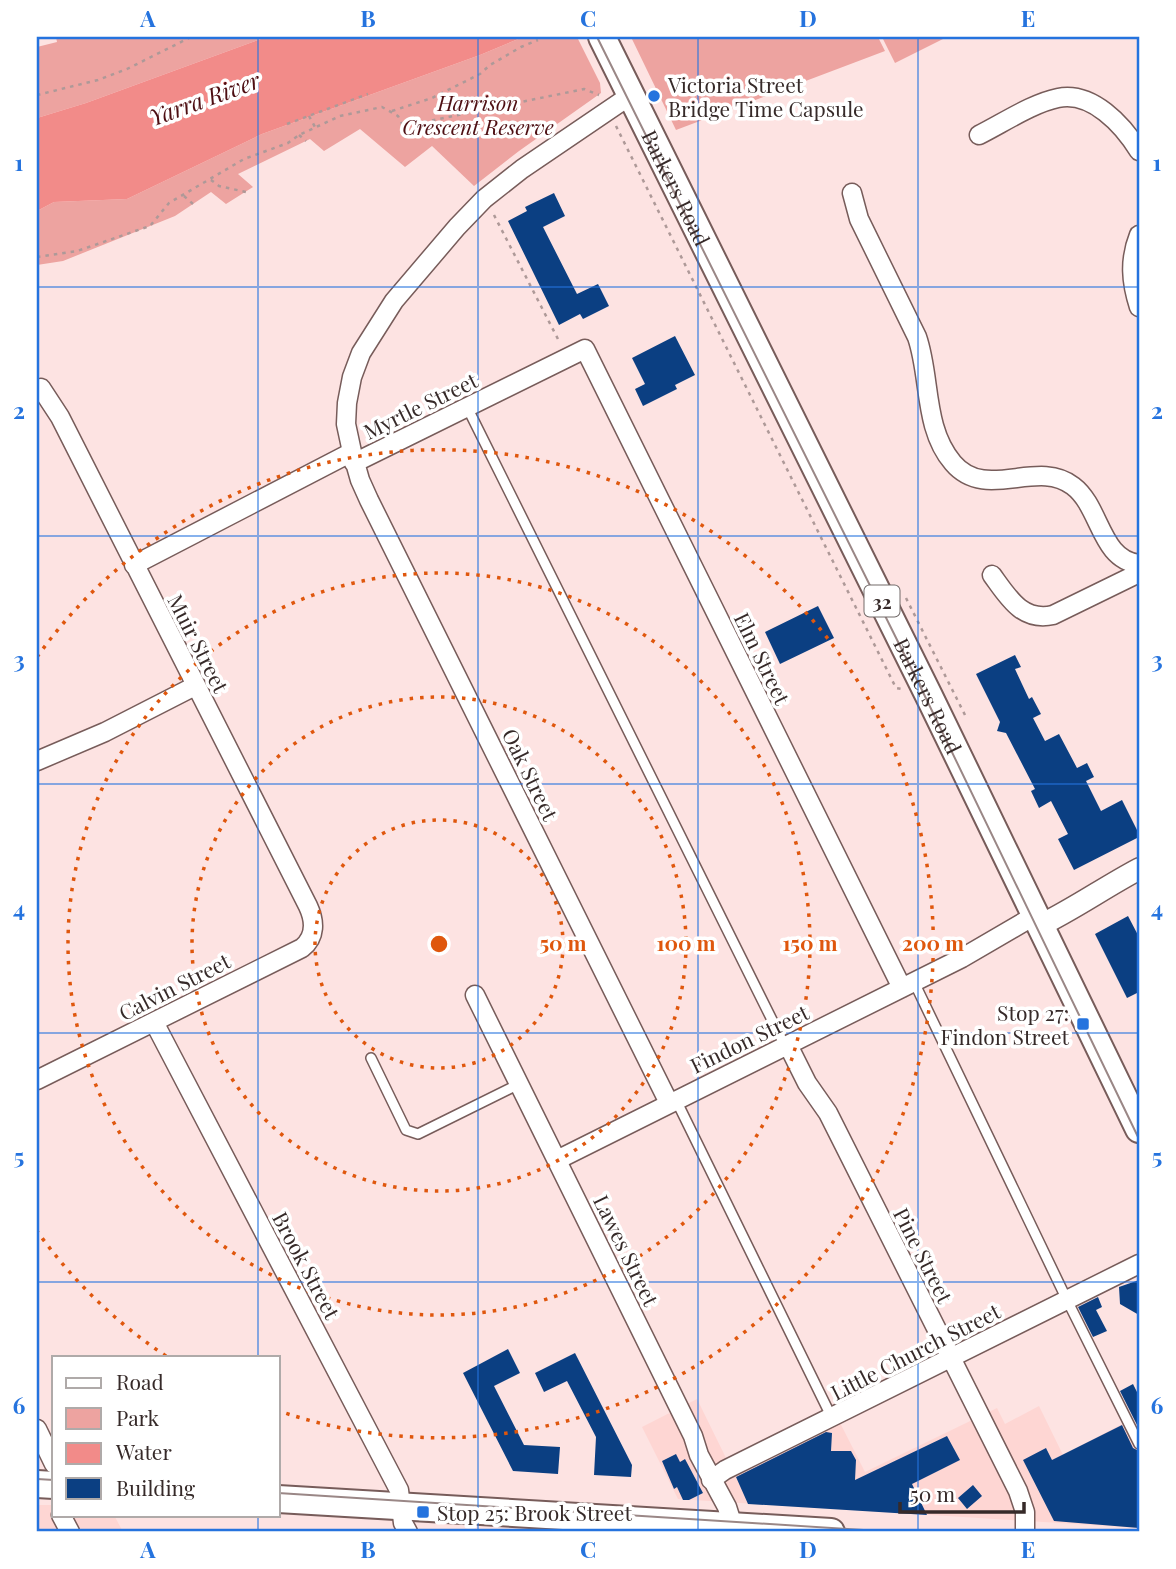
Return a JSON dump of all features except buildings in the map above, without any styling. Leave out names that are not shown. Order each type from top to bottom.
[{"type":"main road","name":"32","points":[[602,37],[626,85]]},
{"type":"main road","name":"Barkers Road","points":[[626,85],[923,684],[1139,1129]]},
{"type":"main road","points":[[280,1499],[831,1532]]},
{"type":"street","name":"Oak Street","points":[[626,85],[484,200],[457,227],[394,302],[366,345],[352,377],[346,425],[353,458],[369,500],[673,1102]]},
{"type":"street","points":[[979,135],[1048,101],[1068,97],[1092,104],[1107,113],[1128,133],[1139,151]]},
{"type":"street","points":[[852,193],[859,219],[917,337],[931,414],[945,452],[954,464],[972,478],[984,481],[1001,482],[1043,477],[1071,484],[1085,499],[1116,554],[1126,561],[1139,564]]},
{"type":"street","points":[[1139,235],[1132,262],[1132,278],[1139,307]]},
{"type":"street","name":"Myrtle Street","points":[[134,565],[584,349]]},
{"type":"street","name":"Elm Street","points":[[584,349],[908,985]]},
{"type":"street","name":"Muir Street","points":[[41,388],[60,417],[313,919]]},
{"type":"street","points":[[992,575],[1018,607],[1031,616],[1038,617],[1053,615],[1139,573]]},
{"type":"street","points":[[37,761],[105,732],[195,687]]},
{"type":"street","points":[[1037,921],[1074,896],[1104,888],[1139,869]]},
{"type":"street","name":"Calvin Street","points":[[37,1080],[302,948],[311,938],[313,919]]},
{"type":"street","name":"Findon Street","points":[[557,1160],[1037,921]]},
{"type":"street","name":"Lawes Street","points":[[475,995],[693,1436],[699,1455],[727,1507],[748,1529]]},
{"type":"street","name":"Brook Street","points":[[154,1022],[399,1490],[403,1523],[408,1532]]},
{"type":"street","name":"Pine Street","points":[[790,1043],[807,1083],[828,1113],[1020,1498],[1025,1512],[1025,1532]]},
{"type":"street","name":"Little Church Street","points":[[712,1480],[725,1470],[1139,1264]]},
{"type":"street","points":[[37,1429],[52,1460]]},
{"type":"street","points":[[62,1516],[70,1532]]},
{"type":"lane","points":[[467,407],[790,1043]]},
{"type":"lane","points":[[908,985],[1139,1444]]},
{"type":"lane","points":[[371,1058],[407,1130],[418,1134],[519,1083]]},
{"type":"lane","points":[[673,1102],[832,1418]]},
{"type":"path","points":[[37,95],[98,80],[127,69],[191,37]]},
{"type":"path","points":[[392,111],[432,98],[538,40]]},
{"type":"path","points":[[37,257],[77,251],[150,226],[169,203],[244,159],[288,143],[340,116],[382,107],[392,111],[403,126],[584,89],[599,95]]},
{"type":"path","points":[[287,124],[368,94]]},
{"type":"path","points":[[310,116],[315,127]]},
{"type":"path","points":[[615,124],[896,688]]},
{"type":"path","points":[[299,135],[306,141]]},
{"type":"path","points":[[211,180],[219,186],[246,192]]},
{"type":"path","points":[[184,196],[193,204]]},
{"type":"path","points":[[492,212],[560,343]]},
{"type":"shaded area","points":[[697,1399],[727,1460],[833,1409],[865,1472],[997,1408],[1005,1424],[1039,1406],[1063,1455],[1126,1422],[1139,1450],[1139,1528],[678,1499],[642,1427]]},
{"type":"shaded area","points":[[37,1505],[52,1505],[52,1516],[115,1516],[123,1532],[37,1532]]},
{"type":"green space","points":[[56,37],[266,37],[86,103],[37,118],[37,47],[57,42]]},
{"type":"green space","name":"Harrison Crescent Reserve","points":[[523,37],[577,37],[600,83],[601,93],[474,186],[432,146],[405,167],[360,129],[324,151],[310,139],[238,174],[253,187],[226,204],[211,192],[175,216],[63,261],[37,265],[37,211],[54,202],[127,199],[262,134]]},
{"type":"green space","points":[[631,37],[878,37],[885,51],[676,130]]},
{"type":"green space","points":[[882,37],[947,37],[895,63]]},
{"type":"water","name":"Yarra River","points":[[266,37],[523,37],[262,134],[127,199],[54,202],[37,211],[37,118],[86,103]]},
{"type":"tram line","points":[[597,37],[920,686],[1139,1139]]},
{"type":"tram line","points":[[37,1479],[52,1480]]},
{"type":"tram line","points":[[280,1493],[895,1532]]},
{"type":"place","name":"Victoria Street Bridge Time Capsule","points":[[654,96]]},
{"type":"place","name":"Stop 27: Findon Street","points":[[1083,1024]]},
{"type":"place","name":"Stop 25: Brook Street","points":[[423,1512]]}]
